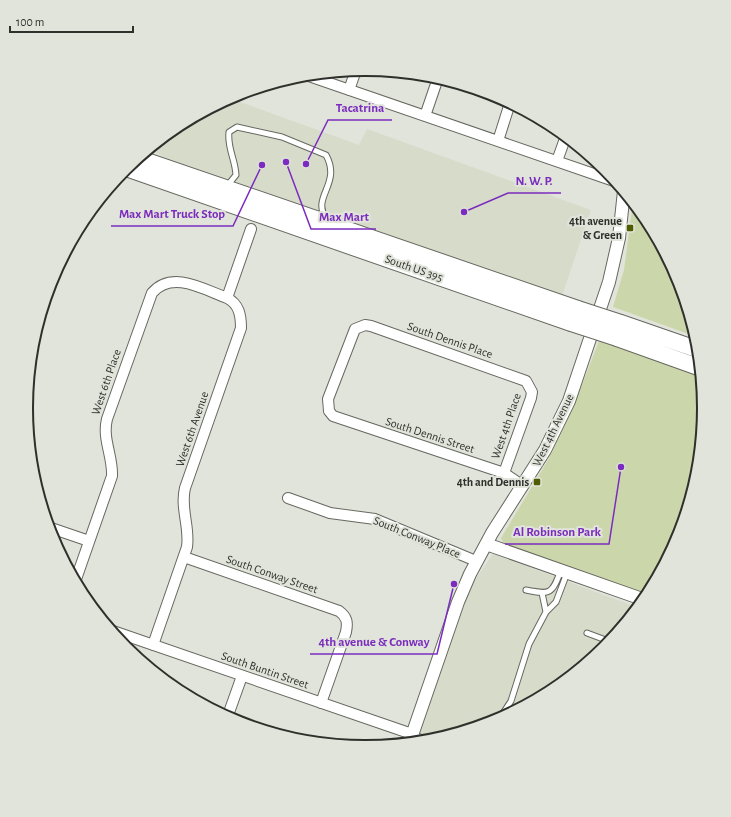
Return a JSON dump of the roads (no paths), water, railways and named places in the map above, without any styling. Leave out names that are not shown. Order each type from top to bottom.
[{"type":"highway","name":"South US 395","points":[[145,160],[329,222],[574,316]]},
{"type":"highway","name":"South US 395","points":[[133,170],[619,331],[693,348]]},
{"type":"highway","name":"South US 395","points":[[619,331],[695,365]]},
{"type":"street","points":[[349,90],[354,77]]},
{"type":"street","points":[[319,79],[605,178]]},
{"type":"street","points":[[425,116],[436,83]]},
{"type":"street","points":[[498,141],[508,108]]},
{"type":"street","points":[[557,161],[564,142]]},
{"type":"street","name":"West 4th Avenue","points":[[410,738],[460,597],[476,561],[545,450],[562,417],[609,282],[616,253],[623,199]]},
{"type":"street","points":[[227,298],[251,229]]},
{"type":"street","name":"West 6th Place","points":[[78,574],[112,476],[112,462],[104,437],[107,419],[152,292],[161,284],[178,281],[227,298]]},
{"type":"street","name":"West 6th Avenue","points":[[153,645],[184,557],[188,539],[183,495],[241,328],[239,309],[236,304],[227,298]]},
{"type":"street","name":"South Dennis Place","points":[[329,410],[328,400],[352,332],[358,326],[365,325],[522,378],[530,386]]},
{"type":"street","name":"West 4th Place","points":[[504,473],[531,398],[532,392],[530,386]]},
{"type":"street","name":"South Dennis Street","points":[[329,410],[338,418],[504,473],[523,486]]},
{"type":"street","name":"South Conway Place","points":[[288,498],[330,513],[375,519],[476,561]]},
{"type":"street","points":[[56,530],[89,541]]},
{"type":"street","points":[[486,544],[639,598]]},
{"type":"street","name":"South Conway Street","points":[[184,557],[339,611],[347,620],[346,632],[321,703]]},
{"type":"street","name":"South Buntin Street","points":[[121,634],[321,703],[408,738]]},
{"type":"street","points":[[229,712],[242,676]]},
{"type":"lane","points":[[226,187],[236,175],[234,158],[228,144],[229,132],[237,127],[282,137],[326,155],[332,175],[325,193],[321,210],[329,222]]},
{"type":"lane","points":[[526,590],[542,593],[550,592],[564,572]]},
{"type":"lane","points":[[505,711],[511,701],[529,644],[546,612],[556,602],[564,572]]},
{"type":"lane","points":[[542,593],[546,612]]},
{"type":"lane","points":[[586,633],[605,640]]},
{"type":"place","name":"Max Mart","points":[[286,162]]},
{"type":"place","name":"Tacatrina","points":[[306,164]]},
{"type":"place","name":"Max Mart Truck Stop","points":[[262,165]]},
{"type":"place","name":"N. W. P.","points":[[464,212]]},
{"type":"place","name":"4th avenue & Green","points":[[630,228]]},
{"type":"place","name":"Al Robinson Park","points":[[621,467]]},
{"type":"place","name":"4th and Dennis","points":[[537,482]]},
{"type":"place","name":"4th avenue & Conway","points":[[454,584]]}]
